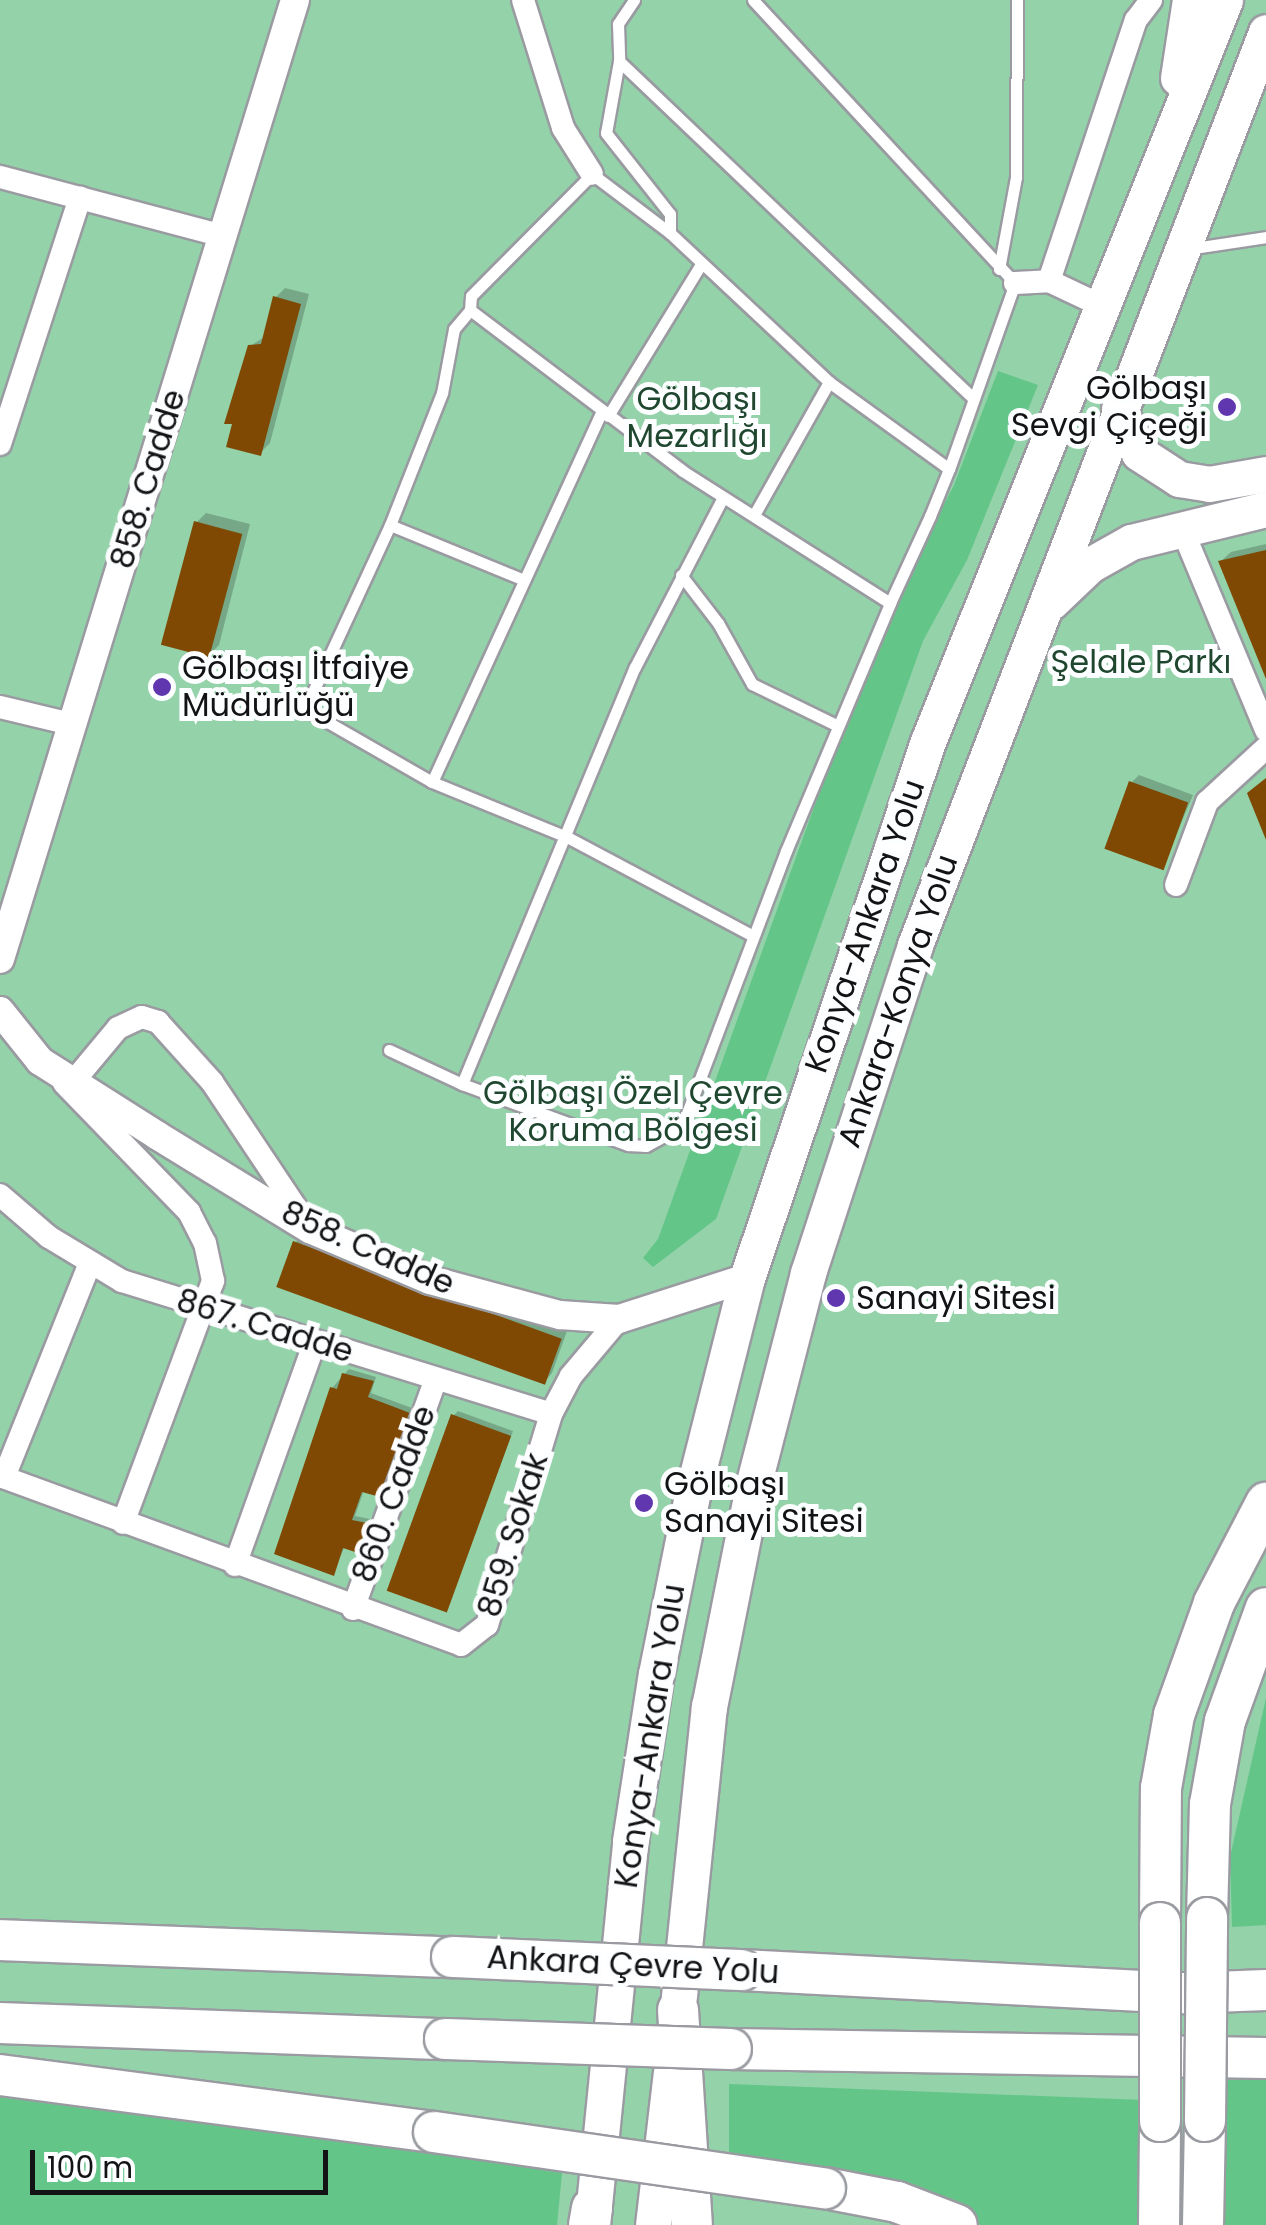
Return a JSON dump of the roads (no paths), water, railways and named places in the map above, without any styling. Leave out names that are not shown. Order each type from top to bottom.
[{"type":"highway","points":[[1170,133],[1190,0]]},
{"type":"highway","name":"Konya-Ankara Yolu","points":[[591,2219],[611,2007],[656,1674],[692,1495],[748,1278],[927,744],[1224,0]]},
{"type":"highway","name":"Ankara-Konya Yolu","points":[[654,2225],[709,1707],[753,1486],[803,1292],[858,1105],[1040,614],[1264,46]]},
{"type":"highway","points":[[1119,409],[1139,453],[1179,479],[1209,484],[1266,474]]},
{"type":"highway","points":[[1040,614],[1110,552],[1182,529],[1266,510]]},
{"type":"highway","points":[[1159,2225],[1160,1788],[1174,1715],[1214,1603],[1266,1503]]},
{"type":"highway","points":[[1203,2225],[1210,1804],[1225,1721],[1266,1608]]},
{"type":"highway","name":"Ankara Çevre Yolu","points":[[0,1940],[742,1970],[1165,1992],[1266,1990]]},
{"type":"highway","points":[[678,2010],[692,2225]]},
{"type":"highway","points":[[0,2023],[731,2048],[1266,2058]]},
{"type":"highway","points":[[0,2075],[825,2188],[897,2202],[957,2225]]},
{"type":"street","name":"858. Cadde","points":[[0,958],[295,0]]},
{"type":"street","points":[[523,0],[563,128],[592,174]]},
{"type":"street","points":[[1049,281],[1136,20],[1152,0]]},
{"type":"street","points":[[0,177],[222,236]]},
{"type":"street","points":[[0,444],[80,198]]},
{"type":"street","points":[[1007,276],[1049,281],[1102,306]]},
{"type":"street","points":[[1182,529],[1266,730]]},
{"type":"street","points":[[0,706],[71,724]]},
{"type":"street","points":[[1176,885],[1207,802],[1266,748]]},
{"type":"street","name":"858. Cadde","points":[[0,1011],[16,1038],[61,1075],[310,1229],[500,1302],[618,1319]]},
{"type":"street","points":[[122,1522],[212,1281],[205,1243],[189,1212],[61,1075],[118,1028],[142,1016],[158,1022],[212,1082],[310,1229]]},
{"type":"street","name":"867. Cadde","points":[[3,1207],[90,1263],[203,1307],[551,1414]]},
{"type":"street","points":[[2,1477],[90,1263]]},
{"type":"street","points":[[618,1319],[748,1278]]},
{"type":"street","name":"859. Sokak","points":[[2,1477],[353,1609],[462,1645],[482,1635],[551,1414],[571,1376],[618,1319]]},
{"type":"street","points":[[236,1566],[315,1342]]},
{"type":"street","name":"860. Cadde","points":[[353,1609],[436,1378]]},
{"type":"lane","points":[[634,0],[618,24],[619,61],[606,133],[670,214],[670,233]]},
{"type":"lane","points":[[753,0],[1007,276]]},
{"type":"lane","points":[[389,1050],[462,1084],[628,1144],[660,1140],[684,1121],[836,726],[949,469],[973,398],[1007,276],[1016,177],[1017,0]]},
{"type":"lane","points":[[619,61],[973,398]]},
{"type":"lane","points":[[753,936],[567,837],[432,782],[305,709],[390,525],[442,393],[454,329],[470,310],[470,296],[592,174],[670,233],[829,382],[949,469]]},
{"type":"lane","points":[[1183,250],[1266,236]]},
{"type":"lane","points":[[432,782],[605,413],[701,264]]},
{"type":"lane","points":[[470,310],[605,413],[724,496],[890,603]]},
{"type":"lane","points":[[754,516],[829,382]]},
{"type":"lane","points":[[462,1084],[619,703],[724,496]]},
{"type":"lane","points":[[390,525],[524,580]]},
{"type":"lane","points":[[681,575],[718,623],[744,677],[774,699],[836,726]]},
{"type":"place","name":"Gölbaşı Sevgi Çiçeği","points":[[1227,407]]},
{"type":"place","name":"Gölbaşı İtfaiye Müdürlüğü","points":[[162,687]]},
{"type":"place","name":"Sanayi Sitesi","points":[[836,1298]]},
{"type":"place","name":"Gölbaşı Sanayi Sitesi","points":[[644,1503]]},
{"type":"park label","name":"Gölbaşı Mezarlığı","points":[[697,418]]},
{"type":"park label","name":"Şelale Parkı","points":[[1141,662]]},
{"type":"park label","name":"Gölbaşı Özel Çevre Koruma Bölgesi","points":[[633,1112]]}]
